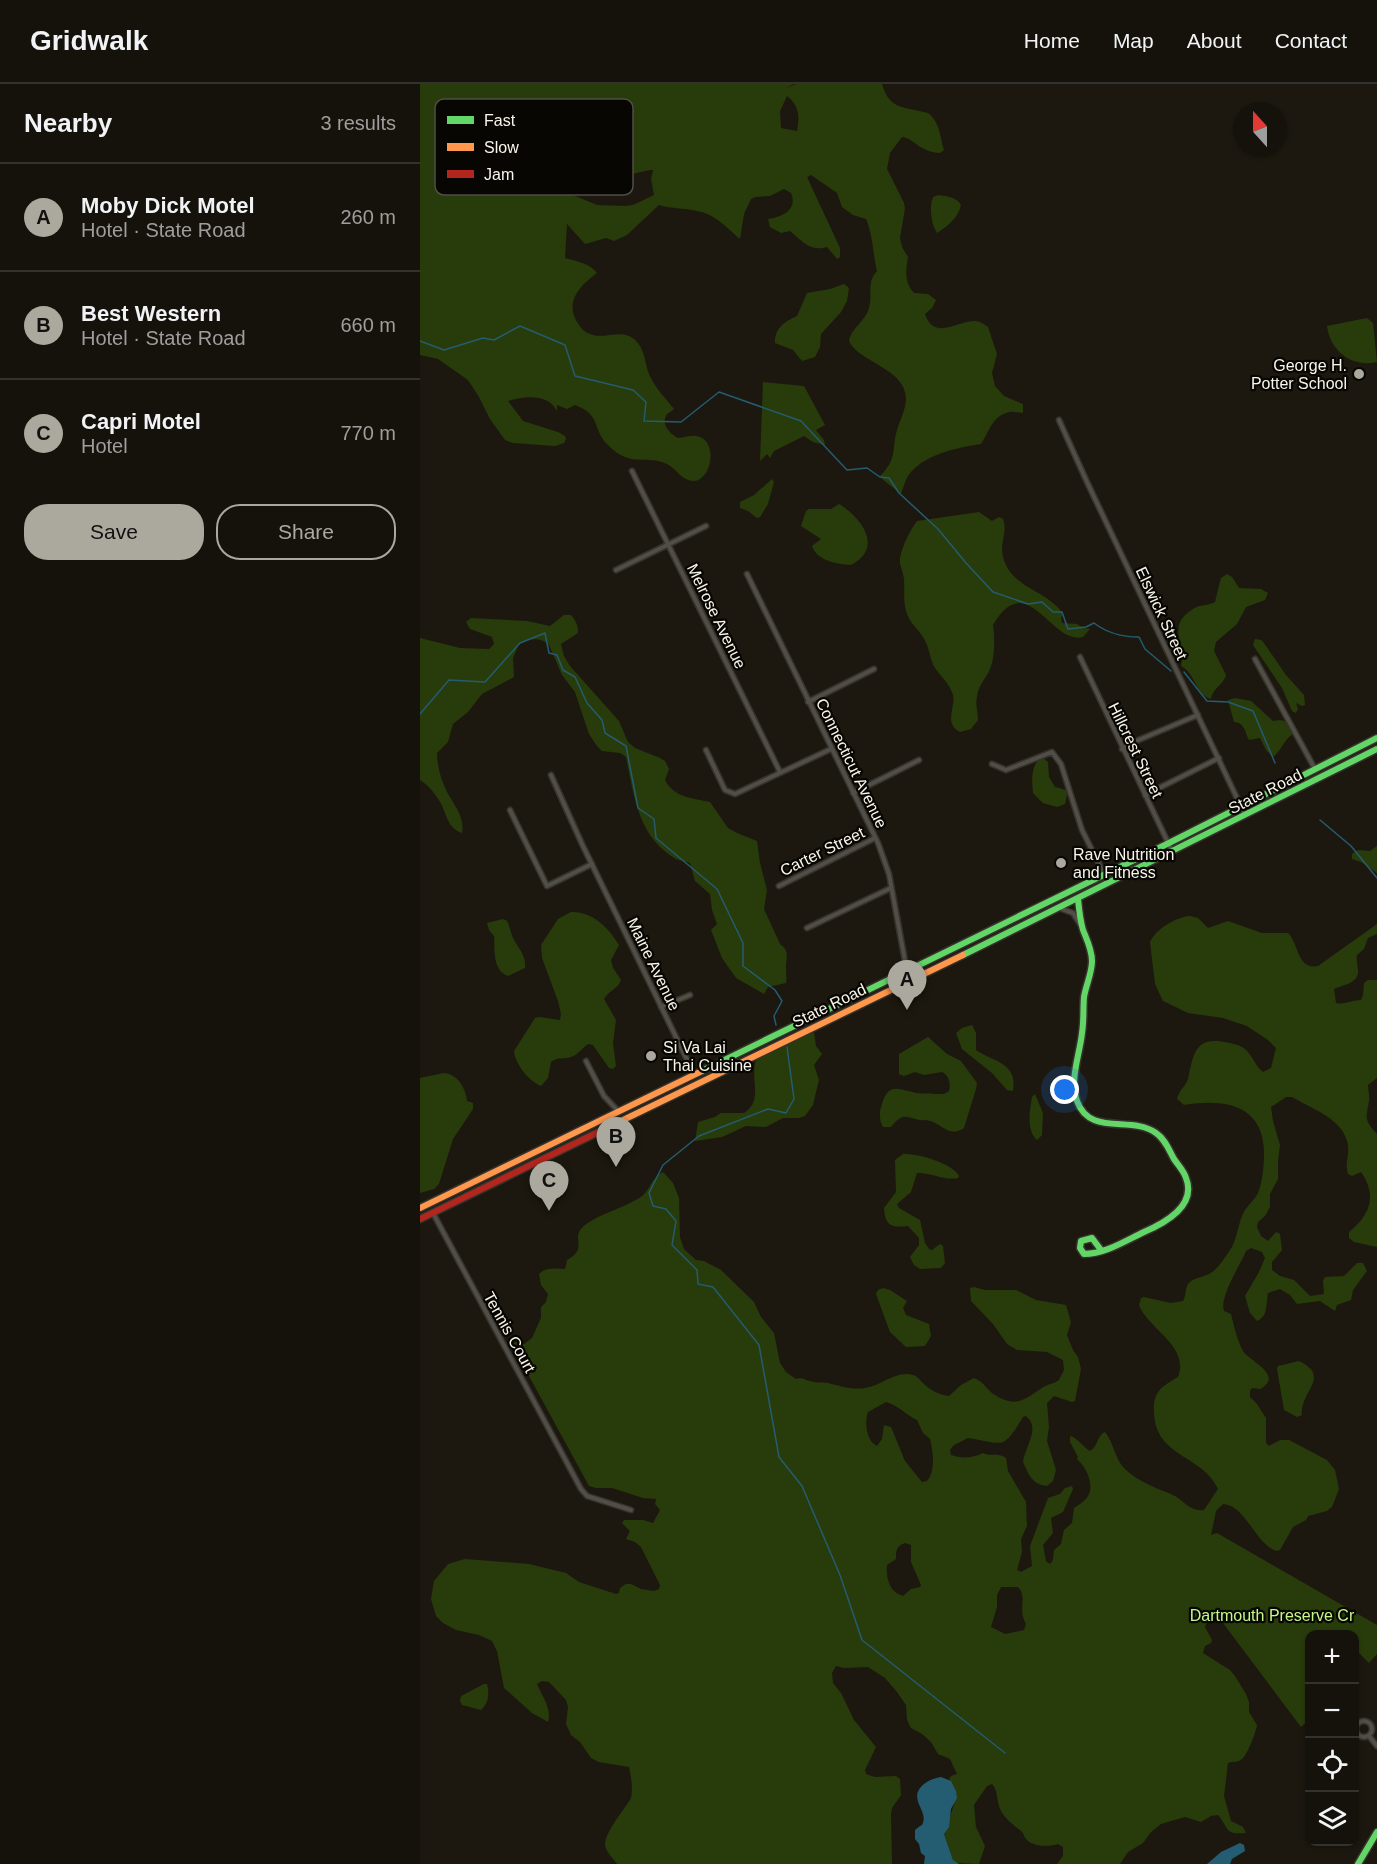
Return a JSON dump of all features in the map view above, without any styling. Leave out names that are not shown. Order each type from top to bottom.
[{"type":"main road","name":"State Road","points":[[420,1208],[1169,843],[1377,738]]},
{"type":"main road","name":"State Road","points":[[420,1219],[1078,899],[1377,749]]},
{"type":"main road","points":[[1078,899],[1093,963],[1084,999],[1084,1026],[1075,1081],[1080,1110],[1088,1119],[1146,1127],[1156,1132],[1188,1180],[1189,1194],[1181,1209],[1169,1220],[1101,1250]]},
{"type":"main road","points":[[1358,1864],[1377,1832]]},
{"type":"street","name":"Elswick Street","points":[[1059,420],[1246,816]]},
{"type":"street","name":"Melrose Avenue","points":[[632,471],[780,772]]},
{"type":"street","points":[[616,570],[706,526]]},
{"type":"street","name":"Connecticut Avenue","points":[[747,574],[884,857],[910,980]]},
{"type":"street","name":"Hillcrest Street","points":[[1080,657],[1172,852]]},
{"type":"street","points":[[1255,659],[1316,770]]},
{"type":"street","points":[[808,702],[874,669]]},
{"type":"street","points":[[1122,749],[1198,715]]},
{"type":"street","points":[[706,750],[722,786],[731,793],[739,792],[831,749]]},
{"type":"street","points":[[992,765],[1006,770],[1052,752],[1061,764],[1082,830],[1104,874]]},
{"type":"street","points":[[1145,795],[1219,759]]},
{"type":"street","points":[[853,793],[919,760]]},
{"type":"street","name":"Maine Avenue","points":[[551,775],[694,1074]]},
{"type":"street","points":[[510,810],[547,886],[592,864]]},
{"type":"street","name":"Carter Street","points":[[779,886],[875,838]]},
{"type":"street","points":[[807,928],[891,888]]},
{"type":"street","points":[[1055,910],[1065,908],[1073,913],[1083,928]]},
{"type":"street","points":[[1026,912],[1032,921]]},
{"type":"street","points":[[662,1007],[690,995]]},
{"type":"street","points":[[586,1060],[604,1096],[618,1111]]},
{"type":"street","points":[[539,1150],[543,1159]]},
{"type":"street","points":[[447,1194],[452,1204]]},
{"type":"street","name":"Tennis Court","points":[[433,1213],[566,1462],[587,1496],[632,1510]]},
{"type":"street","points":[[1360,1721],[1371,1725],[1372,1731],[1369,1736],[1361,1737],[1357,1733],[1356,1726],[1360,1721]]},
{"type":"street","points":[[1369,1736],[1377,1746]]},
{"type":"green space","points":[[420,84],[794,84],[785,89],[796,84],[882,84],[889,99],[894,103],[928,113],[932,117],[939,130],[944,150],[940,153],[933,152],[902,137],[890,153],[887,169],[905,208],[900,238],[908,257],[906,271],[909,285],[914,293],[928,294],[936,300],[925,314],[934,326],[947,328],[975,321],[988,327],[997,354],[992,373],[995,386],[1004,396],[1023,404],[1023,413],[1003,414],[992,425],[981,444],[941,453],[922,462],[908,476],[901,494],[882,479],[880,476],[892,459],[895,437],[906,398],[904,388],[898,379],[862,355],[849,341],[852,332],[869,308],[871,284],[877,271],[870,232],[866,219],[853,215],[842,207],[837,193],[811,175],[807,177],[840,248],[840,257],[837,259],[827,247],[811,247],[790,231],[781,233],[770,227],[768,219],[787,212],[792,204],[791,193],[784,189],[770,196],[751,199],[744,214],[740,239],[709,215],[659,205],[627,235],[614,241],[606,238],[585,244],[567,224],[565,258],[587,265],[597,273],[576,294],[573,307],[577,322],[590,334],[601,336],[624,334],[638,343],[652,380],[674,409],[667,414],[665,419],[672,435],[678,438],[696,436],[708,444],[709,467],[700,479],[694,481],[683,477],[660,461],[624,457],[603,439],[593,418],[584,409],[575,405],[567,409],[557,405],[557,411],[548,401],[535,397],[508,401],[523,421],[558,432],[565,436],[564,443],[555,446],[513,443],[505,440],[468,380],[438,359],[420,355]],"holes":[[[787,96],[794,103],[798,112],[797,131],[781,128],[780,111]]]},
{"type":"green space","points":[[948,196],[961,205],[952,221],[937,233],[933,225],[931,210],[933,197]]},
{"type":"green space","points":[[844,284],[849,288],[847,301],[841,312],[821,334],[820,347],[815,357],[802,361],[793,350],[775,343],[778,330],[797,316],[807,293]]},
{"type":"green space","points":[[1367,318],[1373,323],[1377,362],[1351,360],[1338,350],[1329,335],[1327,326]]},
{"type":"green space","points":[[763,382],[804,386],[825,425],[816,430],[825,445],[813,442],[804,436],[774,451],[770,458],[767,454],[760,461]]},
{"type":"green space","points":[[772,479],[774,482],[768,504],[760,517],[757,518],[740,508],[740,502],[754,495]]},
{"type":"green space","points":[[839,504],[862,525],[868,542],[861,558],[851,565],[834,563],[818,555],[812,546],[821,539],[801,526],[806,511],[809,509],[831,509]]},
{"type":"green space","points":[[979,512],[992,521],[999,517],[1003,519],[1005,530],[1002,546],[1003,558],[1011,573],[1025,585],[1050,600],[1063,614],[1062,623],[1077,624],[1090,629],[1083,637],[1071,637],[1028,605],[1017,603],[1005,609],[993,625],[994,642],[991,667],[980,686],[976,702],[978,720],[971,729],[960,732],[951,720],[952,691],[935,668],[925,640],[907,615],[900,558],[917,521]]},
{"type":"green space","points":[[1227,574],[1232,577],[1239,588],[1261,589],[1268,593],[1265,600],[1246,607],[1237,624],[1216,642],[1214,651],[1226,675],[1223,682],[1213,692],[1211,699],[1202,693],[1190,674],[1181,666],[1178,629],[1185,615],[1193,609],[1215,602],[1221,578]]},
{"type":"green space","points":[[564,615],[573,617],[578,633],[561,644],[564,656],[570,666],[619,721],[628,742],[635,748],[665,761],[669,769],[665,780],[673,790],[684,796],[710,802],[728,828],[757,841],[767,890],[764,909],[786,952],[786,983],[768,987],[764,994],[736,978],[722,958],[711,930],[717,924],[710,894],[695,881],[690,863],[676,859],[653,839],[635,801],[626,757],[620,753],[602,751],[597,746],[589,734],[575,692],[562,675],[549,645],[542,640],[534,639],[519,644],[513,658],[514,677],[482,694],[468,712],[453,724],[448,742],[437,753],[443,783],[462,822],[462,833],[453,828],[436,795],[420,780],[420,638],[460,648],[489,649],[494,644],[492,637],[470,629],[466,622],[471,618],[527,621],[550,626]]},
{"type":"green space","points":[[1255,639],[1264,643],[1286,675],[1304,695],[1305,705],[1296,703],[1298,709],[1296,713],[1292,711],[1282,688],[1253,645]]},
{"type":"green space","points":[[1235,698],[1251,701],[1273,721],[1288,722],[1293,734],[1273,757],[1266,750],[1260,738],[1249,740],[1243,726],[1234,722],[1228,700]]},
{"type":"green space","points":[[1042,757],[1048,762],[1049,777],[1055,787],[1066,790],[1065,804],[1057,807],[1043,803],[1033,793],[1032,778],[1035,764]]},
{"type":"green space","points":[[1377,846],[1377,873],[1352,859],[1352,854],[1358,850],[1370,851]]},
{"type":"green space","points":[[571,912],[586,914],[599,922],[619,945],[611,960],[621,980],[604,999],[616,1020],[613,1043],[616,1066],[613,1069],[609,1068],[593,1045],[588,1044],[573,1056],[551,1062],[548,1078],[541,1086],[523,1072],[514,1051],[535,1018],[560,1020],[558,1001],[542,958],[541,945],[558,919]]},
{"type":"green space","name":"Dartmouth Preserve Cr","points":[[1190,916],[1198,918],[1208,928],[1228,921],[1262,933],[1288,933],[1302,960],[1311,966],[1318,966],[1377,924],[1377,934],[1368,938],[1364,949],[1357,955],[1358,975],[1350,983],[1334,989],[1336,1003],[1361,1000],[1364,983],[1368,980],[1377,980],[1377,1078],[1368,1085],[1367,1116],[1368,1122],[1377,1134],[1377,1247],[1354,1242],[1349,1238],[1349,1232],[1367,1211],[1370,1196],[1366,1180],[1361,1172],[1352,1176],[1348,1174],[1348,1145],[1344,1133],[1324,1114],[1292,1097],[1286,1097],[1271,1107],[1280,1145],[1278,1179],[1270,1194],[1270,1207],[1258,1222],[1257,1227],[1261,1236],[1268,1241],[1276,1232],[1280,1234],[1282,1250],[1272,1262],[1272,1270],[1280,1276],[1294,1280],[1310,1296],[1324,1294],[1325,1277],[1344,1276],[1357,1263],[1363,1263],[1367,1271],[1353,1290],[1351,1300],[1337,1305],[1335,1311],[1320,1301],[1297,1304],[1290,1295],[1280,1289],[1268,1293],[1265,1313],[1257,1321],[1250,1313],[1245,1296],[1265,1258],[1262,1252],[1251,1248],[1246,1251],[1231,1281],[1223,1305],[1224,1311],[1231,1314],[1243,1351],[1263,1368],[1269,1379],[1267,1384],[1260,1389],[1252,1388],[1250,1391],[1250,1397],[1266,1418],[1266,1443],[1269,1446],[1280,1440],[1289,1440],[1327,1460],[1335,1470],[1339,1489],[1332,1507],[1327,1511],[1308,1516],[1306,1520],[1293,1527],[1280,1550],[1276,1551],[1268,1546],[1238,1511],[1223,1504],[1216,1511],[1211,1535],[1217,1533],[1377,1625],[1377,1654],[1369,1663],[1359,1653],[1359,1630],[1305,1630],[1305,1724],[1301,1727],[1217,1615],[1207,1622],[1205,1627],[1212,1640],[1205,1646],[1203,1653],[1230,1670],[1235,1676],[1246,1694],[1249,1712],[1257,1725],[1245,1755],[1240,1761],[1228,1763],[1224,1796],[1231,1821],[1243,1827],[1246,1833],[1230,1832],[1218,1815],[1201,1822],[1185,1817],[1161,1824],[1143,1843],[1128,1852],[1120,1864],[1057,1864],[1063,1856],[1063,1847],[1058,1844],[1046,1846],[1029,1842],[1001,1811],[996,1790],[992,1784],[987,1786],[974,1805],[976,1827],[985,1846],[979,1864],[956,1863],[944,1834],[954,1805],[956,1791],[949,1779],[957,1774],[950,1759],[938,1754],[931,1742],[911,1728],[907,1720],[906,1705],[885,1678],[868,1667],[836,1666],[832,1673],[833,1683],[841,1693],[854,1720],[876,1747],[865,1770],[866,1774],[875,1777],[896,1776],[900,1779],[901,1795],[892,1808],[891,1814],[892,1864],[617,1864],[605,1844],[611,1828],[631,1797],[632,1784],[629,1767],[599,1762],[591,1758],[580,1742],[571,1735],[566,1724],[568,1707],[566,1700],[549,1682],[542,1681],[537,1684],[548,1707],[548,1722],[532,1713],[504,1688],[497,1651],[492,1641],[479,1635],[456,1630],[443,1623],[436,1616],[431,1599],[434,1581],[448,1564],[465,1559],[529,1564],[566,1573],[579,1582],[616,1594],[626,1584],[654,1591],[659,1589],[660,1585],[641,1547],[626,1539],[630,1531],[622,1523],[624,1520],[643,1520],[653,1523],[660,1510],[655,1504],[656,1499],[643,1498],[612,1488],[589,1486],[517,1354],[514,1342],[524,1344],[532,1338],[541,1318],[541,1307],[546,1302],[548,1294],[541,1285],[539,1274],[548,1269],[565,1269],[567,1260],[577,1252],[579,1233],[586,1224],[642,1196],[663,1172],[673,1183],[679,1198],[680,1237],[684,1249],[696,1260],[704,1261],[721,1270],[754,1302],[761,1317],[774,1333],[780,1363],[786,1372],[796,1379],[802,1378],[814,1382],[860,1388],[871,1387],[894,1376],[906,1374],[917,1377],[936,1392],[949,1396],[961,1385],[974,1378],[992,1393],[1015,1402],[1059,1380],[1064,1370],[1063,1360],[1047,1352],[1017,1350],[1007,1344],[993,1324],[971,1301],[970,1288],[1016,1290],[1036,1300],[1066,1305],[1071,1322],[1067,1335],[1081,1369],[1075,1401],[1054,1396],[1047,1403],[1049,1427],[1047,1441],[1056,1470],[1053,1481],[1047,1486],[1034,1481],[1023,1462],[1032,1432],[1032,1426],[1026,1416],[1006,1440],[995,1443],[968,1438],[954,1445],[950,1450],[951,1455],[959,1457],[971,1457],[983,1453],[1006,1458],[1008,1471],[1026,1502],[1027,1526],[1021,1539],[1022,1552],[1017,1570],[1021,1572],[1032,1566],[1030,1546],[1048,1498],[1072,1486],[1073,1489],[1063,1512],[1051,1518],[1053,1533],[1043,1545],[1046,1561],[1050,1564],[1054,1550],[1061,1544],[1064,1530],[1072,1523],[1074,1508],[1089,1494],[1088,1475],[1077,1459],[1070,1436],[1090,1451],[1105,1432],[1119,1461],[1130,1474],[1142,1482],[1175,1496],[1192,1508],[1204,1510],[1218,1489],[1202,1469],[1171,1448],[1163,1439],[1157,1428],[1154,1413],[1159,1390],[1178,1377],[1180,1366],[1178,1356],[1139,1305],[1141,1298],[1144,1297],[1171,1303],[1183,1301],[1188,1284],[1215,1269],[1232,1247],[1243,1213],[1258,1193],[1261,1183],[1264,1157],[1262,1136],[1256,1123],[1248,1114],[1226,1104],[1184,1105],[1177,1099],[1188,1079],[1197,1050],[1206,1042],[1236,1044],[1248,1052],[1263,1072],[1271,1068],[1276,1048],[1247,1026],[1223,1018],[1188,1013],[1163,1001],[1155,984],[1150,942],[1162,928],[1173,921]],"holes":[[[886,1402],[917,1420],[923,1433],[930,1439],[933,1466],[927,1481],[922,1482],[905,1461],[891,1427],[884,1425],[882,1439],[877,1446],[871,1441],[866,1427],[868,1412]],[[905,1543],[911,1545],[911,1562],[921,1585],[911,1589],[903,1596],[892,1588],[888,1579],[887,1565],[896,1559],[897,1549]],[[1001,1587],[1018,1587],[1021,1591],[1022,1613],[1026,1624],[1024,1630],[1005,1634],[991,1627],[997,1607],[997,1595]]]},
{"type":"green space","points":[[503,919],[507,921],[514,940],[524,956],[525,964],[525,968],[508,976],[499,969],[497,964],[494,936],[487,923]]},
{"type":"green space","points":[[972,1025],[976,1033],[976,1050],[1008,1068],[1014,1081],[1013,1091],[1007,1090],[992,1073],[962,1049],[956,1033]]},
{"type":"green space","points":[[814,1032],[816,1046],[822,1054],[814,1065],[819,1080],[813,1105],[805,1116],[783,1118],[766,1127],[746,1126],[722,1137],[695,1141],[698,1122],[721,1113],[744,1113],[750,1108],[755,1095],[754,1072],[757,1058],[785,1042]]},
{"type":"green space","points":[[928,1037],[947,1054],[961,1061],[977,1083],[964,1128],[954,1132],[930,1121],[904,1117],[898,1119],[891,1127],[883,1127],[880,1110],[887,1092],[899,1089],[916,1093],[944,1094],[949,1091],[949,1080],[942,1072],[924,1075],[915,1072],[904,1076],[899,1074],[899,1054]]},
{"type":"green space","points":[[444,1073],[453,1076],[460,1083],[467,1101],[473,1103],[473,1109],[453,1139],[439,1184],[434,1189],[420,1193],[420,1078]]},
{"type":"green space","points":[[1035,1094],[1043,1113],[1042,1135],[1037,1140],[1031,1131],[1030,1120],[1032,1097]]},
{"type":"green space","points":[[903,1154],[917,1155],[942,1163],[959,1176],[948,1178],[917,1173],[911,1192],[897,1204],[899,1208],[920,1220],[925,1243],[929,1249],[932,1250],[940,1244],[943,1246],[945,1263],[941,1268],[920,1269],[914,1265],[910,1257],[919,1245],[919,1238],[908,1226],[894,1226],[886,1219],[884,1208],[896,1192],[895,1160]]},
{"type":"green space","points":[[883,1288],[907,1301],[903,1308],[906,1315],[929,1324],[931,1336],[925,1346],[906,1347],[890,1332],[876,1294]]},
{"type":"green space","points":[[1299,1361],[1309,1367],[1314,1379],[1305,1399],[1302,1415],[1297,1417],[1284,1410],[1277,1369],[1278,1366]]},
{"type":"green space","points":[[487,1684],[488,1695],[487,1702],[481,1710],[462,1705],[461,1696]]},
{"type":"water","points":[[941,1777],[951,1781],[956,1791],[957,1798],[951,1809],[949,1827],[944,1834],[953,1860],[959,1864],[924,1864],[925,1856],[921,1853],[915,1839],[915,1830],[922,1825],[924,1820],[917,1795],[919,1789],[928,1781]]},
{"type":"water","points":[[1240,1843],[1244,1845],[1245,1851],[1232,1859],[1230,1864],[1207,1864],[1221,1852]]},
{"type":"waterway","points":[[420,341],[444,350],[483,338],[494,340],[520,326],[565,345],[575,376],[633,390],[646,402],[644,421],[681,422],[719,392],[801,421],[847,470],[867,468],[880,477],[889,478],[899,493],[938,529],[993,592],[1028,604],[1042,602],[1053,612],[1062,612],[1068,629],[1086,627],[1094,623],[1115,634],[1139,637],[1145,649],[1171,671]]},
{"type":"waterway","points":[[420,714],[449,680],[485,682],[520,643],[545,633],[549,653],[557,655],[563,670],[575,677],[587,703],[602,720],[605,733],[626,746],[638,808],[654,819],[656,838],[717,889],[743,943],[743,966],[775,990],[782,1001],[774,1016],[776,1025]]},
{"type":"waterway","points":[[1184,672],[1207,701],[1228,702],[1253,711],[1275,763]]},
{"type":"waterway","points":[[1320,820],[1351,846],[1377,878]]},
{"type":"waterway","points":[[787,1047],[794,1099],[786,1113],[768,1109],[699,1136],[663,1165],[649,1193],[653,1206],[666,1209],[676,1221],[672,1245],[697,1270],[698,1284],[713,1287],[759,1345],[779,1457],[802,1486],[840,1575],[862,1640],[1005,1753]]},
{"type":"traffic: fast","points":[[702,1071],[1169,843],[1377,738]]},
{"type":"traffic: fast","points":[[963,955],[1377,749]]},
{"type":"traffic: fast","points":[[1078,899],[1082,926],[1092,961],[1084,997],[1083,1028],[1074,1084],[1077,1101],[1083,1112],[1091,1119],[1112,1124],[1135,1125],[1159,1135],[1184,1173],[1188,1188],[1187,1197],[1177,1212],[1152,1228],[1100,1252],[1084,1254],[1080,1248],[1081,1241],[1092,1238],[1101,1250]]},
{"type":"traffic: fast","points":[[1358,1864],[1377,1832]]},
{"type":"traffic: slow","points":[[619,1122],[963,955]]},
{"type":"traffic: slow","points":[[420,1208],[702,1071]]},
{"type":"traffic: jam","points":[[420,1219],[619,1122]]},
{"type":"place","name":"George H. Potter School","points":[[1359,374]]},
{"type":"place","name":"Rave Nutrition and Fitness","points":[[1061,863]]},
{"type":"place","name":"Moby Dick Motel","points":[[907,1010]]},
{"type":"place","name":"Si Va Lai Thai Cuisine","points":[[651,1056]]},
{"type":"place","name":"Best Western","points":[[616,1167]]},
{"type":"place","name":"Capri Motel","points":[[549,1211]]}]
